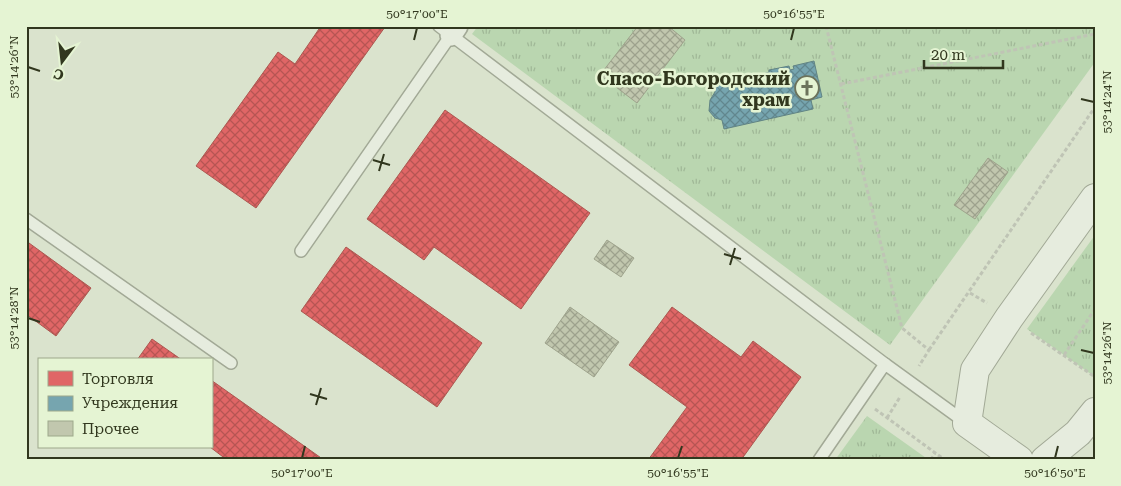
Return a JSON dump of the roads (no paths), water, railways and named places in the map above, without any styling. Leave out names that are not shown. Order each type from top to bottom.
[{"type":"street","points":[[1019,460],[967,423],[975,370],[1009,318],[1095,198]]},
{"type":"street","points":[[1045,460],[1078,433],[1095,412]]},
{"type":"lane","points":[[301,251],[449,29],[885,364],[967,423]]},
{"type":"lane","points":[[26,218],[231,363]]},
{"type":"lane","points":[[819,460],[885,364]]},
{"type":"place","name":"Спасо-Богородский храм","points":[[807,88]]}]
